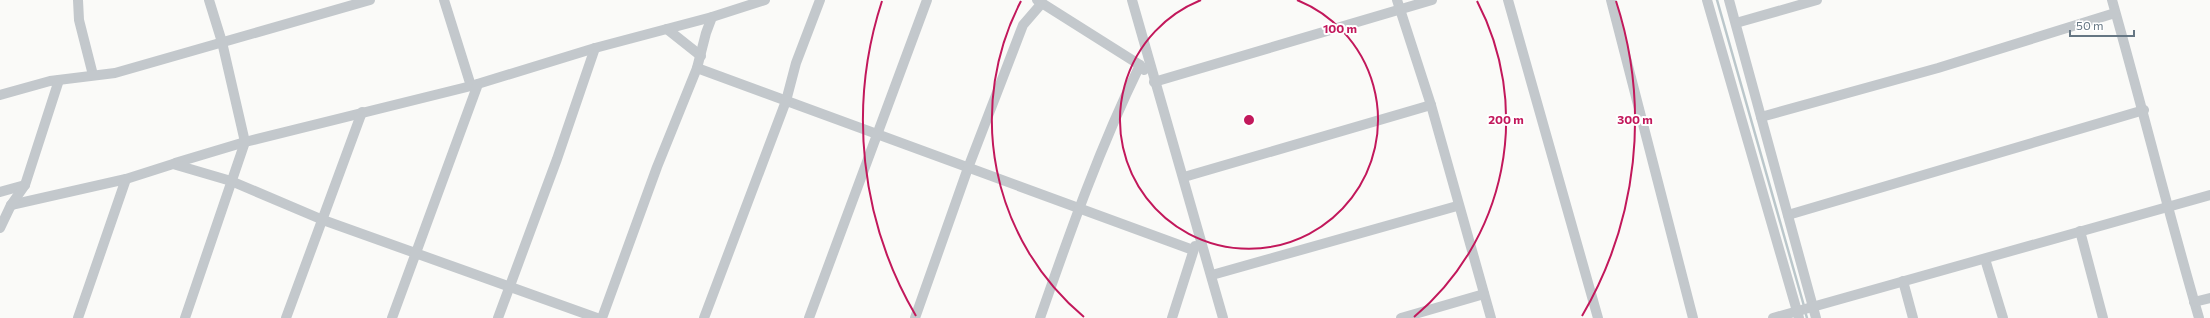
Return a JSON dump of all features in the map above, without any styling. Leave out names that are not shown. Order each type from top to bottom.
[{"type":"street","points":[[78,0],[79,20],[93,74]]},
{"type":"street","points":[[185,318],[245,142],[222,42],[208,0]]},
{"type":"street","points":[[0,95],[59,80],[93,74],[115,73],[370,0]]},
{"type":"street","points":[[392,318],[475,85],[444,0]]},
{"type":"street","points":[[11,205],[126,178],[245,142],[475,85],[596,48],[712,17],[765,0]]},
{"type":"street","points":[[704,318],[786,101],[796,63],[820,0]]},
{"type":"street","points":[[809,318],[926,0]]},
{"type":"street","points":[[1132,0],[1154,82],[1184,177],[1223,318]]},
{"type":"street","points":[[1397,0],[1431,105],[1490,318]]},
{"type":"street","points":[[1154,82],[1400,11],[1432,0]]},
{"type":"street","points":[[1508,0],[1598,318]]},
{"type":"street","points":[[1611,0],[1694,318]]},
{"type":"street","points":[[1708,0],[1804,311],[1816,318]]},
{"type":"street","points":[[1729,0],[1788,215],[1804,311]]},
{"type":"street","points":[[1736,23],[1817,0]]},
{"type":"street","points":[[2112,0],[2144,110],[2167,208],[2199,318]]},
{"type":"street","points":[[915,318],[968,168],[1023,25],[1039,2],[1140,66],[1154,82]]},
{"type":"street","points":[[1760,117],[1938,68],[2115,13]]},
{"type":"street","points":[[602,318],[656,167],[697,68],[706,33],[712,17]]},
{"type":"street","points":[[667,29],[701,56]]},
{"type":"street","points":[[498,318],[557,159],[596,48]]},
{"type":"street","points":[[1040,318],[1079,208],[1114,119],[1140,66]]},
{"type":"street","points":[[697,68],[877,136],[1193,250]]},
{"type":"street","points":[[0,228],[11,205],[25,185],[59,80]]},
{"type":"street","points":[[1184,177],[1431,105]]},
{"type":"street","points":[[1788,215],[2144,110]]},
{"type":"street","points":[[286,318],[362,112]]},
{"type":"street","points":[[173,164],[231,181],[323,220],[509,285],[597,318]]},
{"type":"street","points":[[78,318],[126,178]]},
{"type":"street","points":[[0,192],[25,185]]},
{"type":"street","points":[[1773,318],[1804,311],[1903,281],[2210,196]]},
{"type":"street","points":[[1212,275],[1458,206]]},
{"type":"street","points":[[2080,231],[2103,318]]},
{"type":"street","points":[[1172,318],[1199,232]]},
{"type":"street","points":[[1985,259],[2003,318]]},
{"type":"street","points":[[1903,281],[1913,318]]},
{"type":"street","points":[[1401,318],[1484,294]]},
{"type":"street","points":[[2194,302],[2210,298]]},
{"type":"waterway","points":[[1717,0],[1804,306]]},
{"type":"waterway","points":[[1805,311],[1807,318]]}]
